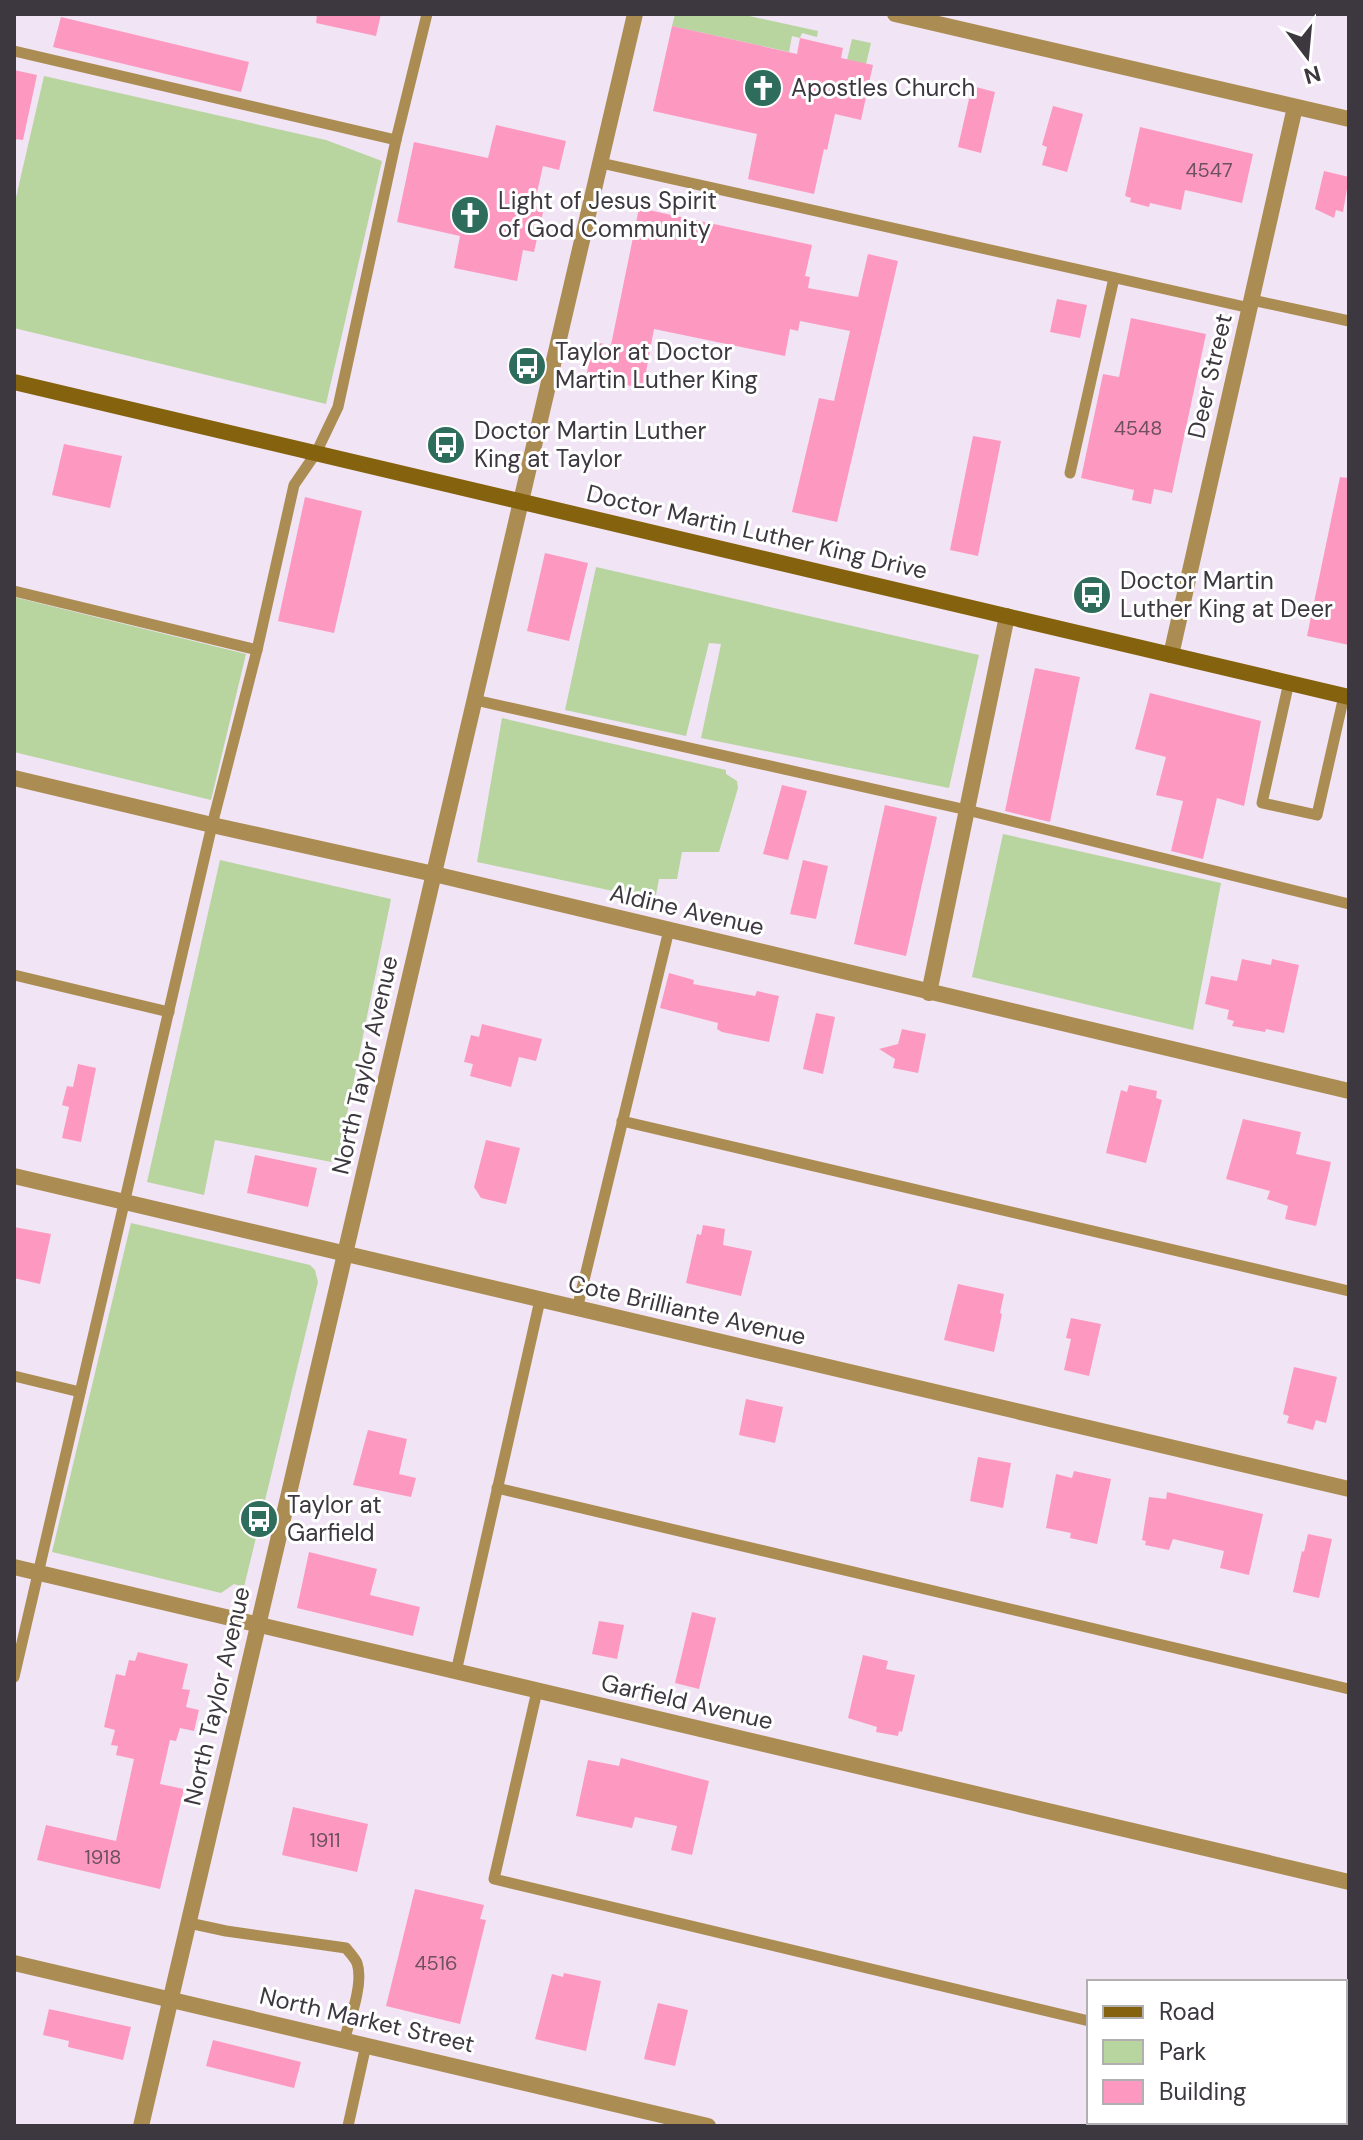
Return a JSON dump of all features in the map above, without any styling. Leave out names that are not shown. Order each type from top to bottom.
[{"type":"main road","name":"Doctor Martin Luther King Drive","points":[[14,382],[1347,697]]},
{"type":"street","name":"North Taylor Avenue","points":[[141,2126],[635,14]]},
{"type":"street","points":[[895,14],[1349,119]]},
{"type":"street","name":"Deer Street","points":[[1171,655],[1295,107]]},
{"type":"street","points":[[929,993],[1007,616]]},
{"type":"street","name":"Aldine Avenue","points":[[14,778],[434,874],[1349,1091]]},
{"type":"street","name":"Cote Brilliante Avenue","points":[[14,1176],[1349,1489]]},
{"type":"street","name":"Garfield Avenue","points":[[14,1567],[1349,1882]]},
{"type":"street","name":"North Market Street","points":[[14,1963],[708,2126]]},
{"type":"lane","points":[[14,1677],[294,485],[316,453],[338,407],[396,140],[427,14]]},
{"type":"lane","points":[[14,51],[396,140]]},
{"type":"lane","points":[[601,163],[1114,278],[1349,321]]},
{"type":"lane","points":[[1070,473],[1114,278]]},
{"type":"lane","points":[[14,591],[257,650]]},
{"type":"lane","points":[[1289,682],[1262,803],[1317,815],[1347,697]]},
{"type":"lane","points":[[475,700],[967,810],[1349,904]]},
{"type":"lane","points":[[577,1309],[669,930]]},
{"type":"lane","points":[[14,975],[169,1012]]},
{"type":"lane","points":[[622,1121],[1349,1291]]},
{"type":"lane","points":[[456,1672],[540,1300]]},
{"type":"lane","points":[[14,1376],[80,1392]]},
{"type":"lane","points":[[497,1488],[1349,1689]]},
{"type":"lane","points":[[537,1691],[494,1879],[1087,2021]]},
{"type":"lane","points":[[189,1923],[346,1948],[357,1961],[359,1978],[344,2040]]},
{"type":"lane","points":[[348,2126],[366,2045]]},
{"type":"green space","points":[[675,14],[740,14],[818,31],[817,37],[802,33],[800,38],[792,36],[789,52],[672,26]]},
{"type":"green space","points":[[852,39],[871,43],[866,64],[847,60]]},
{"type":"green space","points":[[44,76],[326,140],[382,161],[326,404],[14,328],[14,206]]},
{"type":"green space","points":[[596,567],[979,655],[949,788],[701,738],[721,644],[709,643],[686,736],[565,710]]},
{"type":"green space","points":[[14,597],[246,654],[211,800],[14,752]]},
{"type":"green space","points":[[502,718],[726,770],[726,774],[737,781],[738,788],[719,852],[682,852],[677,879],[659,879],[655,900],[477,862]]},
{"type":"green space","points":[[1003,834],[1221,883],[1193,1030],[972,977]]},
{"type":"green space","points":[[220,860],[391,899],[337,1163],[215,1140],[204,1195],[147,1182]]},
{"type":"green space","points":[[131,1223],[310,1265],[315,1270],[318,1282],[244,1587],[234,1584],[221,1593],[52,1552]]},
{"type":"building","points":[[317,14],[381,14],[376,36],[316,23]]},
{"type":"building","points":[[61,17],[249,62],[241,92],[53,47]]},
{"type":"building","name":"Apostles Church","points":[[672,26],[797,54],[800,38],[843,48],[841,58],[873,65],[861,120],[835,114],[814,194],[748,179],[757,134],[653,111]]},
{"type":"building","points":[[14,70],[37,75],[23,140],[14,139]]},
{"type":"building","points":[[972,86],[995,92],[981,153],[958,147]]},
{"type":"building","points":[[1053,106],[1083,114],[1067,172],[1042,165],[1047,147],[1042,145]]},
{"type":"building","points":[[496,125],[566,141],[559,170],[543,166],[534,206],[544,208],[534,252],[523,250],[517,281],[454,268],[460,236],[397,222],[414,142],[488,158]]},
{"type":"building","points":[[1140,127],[1253,154],[1242,203],[1185,190],[1181,210],[1130,202],[1131,198],[1125,196]]},
{"type":"building","points":[[1324,171],[1349,177],[1343,212],[1336,210],[1334,218],[1315,209]]},
{"type":"building","points":[[639,208],[812,245],[805,276],[810,277],[808,288],[858,297],[868,254],[898,261],[837,522],[792,512],[819,398],[834,401],[850,331],[800,321],[798,331],[790,329],[785,356],[654,329],[643,388],[586,378],[593,342],[611,345]]},
{"type":"building","points":[[1057,299],[1087,305],[1080,338],[1050,332]]},
{"type":"building","points":[[1131,318],[1206,334],[1172,493],[1154,489],[1151,504],[1132,500],[1134,490],[1081,478],[1103,374],[1119,377]]},
{"type":"building","points":[[973,436],[1001,441],[978,556],[950,550]]},
{"type":"building","points":[[64,444],[122,456],[110,508],[52,495]]},
{"type":"building","points":[[1340,477],[1349,478],[1349,645],[1307,636]]},
{"type":"building","points":[[305,497],[362,511],[334,633],[278,621]]},
{"type":"building","points":[[545,553],[588,563],[569,641],[527,631]]},
{"type":"building","points":[[1035,668],[1080,677],[1050,822],[1005,811]]},
{"type":"building","points":[[1150,693],[1261,721],[1244,806],[1217,798],[1203,859],[1171,851],[1183,801],[1156,795],[1166,757],[1135,749]]},
{"type":"building","points":[[782,785],[807,791],[788,860],[763,854]]},
{"type":"building","points":[[885,805],[937,817],[906,956],[854,944]]},
{"type":"building","points":[[803,860],[828,866],[816,919],[790,914]]},
{"type":"building","points":[[1242,959],[1271,965],[1272,959],[1299,965],[1284,1033],[1232,1026],[1234,1021],[1227,1019],[1229,1010],[1205,1004],[1211,976],[1237,981]]},
{"type":"building","points":[[669,973],[694,980],[693,984],[755,996],[757,991],[779,996],[769,1042],[722,1032],[717,1029],[718,1023],[660,1008]]},
{"type":"building","points":[[816,1013],[835,1017],[823,1074],[803,1069]]},
{"type":"building","points":[[482,1024],[542,1039],[536,1061],[519,1057],[511,1087],[470,1076],[473,1064],[464,1062],[471,1035],[479,1037]]},
{"type":"building","points":[[902,1029],[926,1034],[918,1073],[893,1068],[895,1059],[879,1049],[898,1044]]},
{"type":"building","points":[[78,1064],[96,1068],[81,1142],[62,1138],[69,1107],[62,1105],[67,1086],[73,1087]]},
{"type":"building","points":[[1129,1085],[1157,1091],[1156,1098],[1162,1100],[1146,1163],[1106,1153],[1121,1090],[1127,1092]]},
{"type":"building","points":[[1243,1119],[1301,1132],[1296,1154],[1331,1162],[1316,1226],[1285,1219],[1288,1206],[1267,1199],[1270,1191],[1226,1179]]},
{"type":"building","points":[[486,1140],[520,1148],[506,1204],[481,1198],[474,1187]]},
{"type":"building","points":[[255,1155],[317,1168],[308,1207],[247,1193]]},
{"type":"building","points":[[703,1225],[725,1229],[723,1245],[752,1251],[741,1296],[686,1283],[697,1234],[701,1235]]},
{"type":"building","points":[[14,1227],[51,1234],[40,1284],[14,1278]]},
{"type":"building","points":[[958,1284],[1004,1294],[994,1352],[944,1340]]},
{"type":"building","points":[[1071,1318],[1101,1324],[1089,1376],[1064,1370],[1071,1339],[1066,1338]]},
{"type":"building","points":[[1294,1367],[1337,1377],[1326,1423],[1316,1420],[1313,1430],[1287,1423],[1289,1416],[1283,1414]]},
{"type":"building","points":[[746,1399],[783,1407],[775,1443],[739,1435]]},
{"type":"building","points":[[368,1430],[407,1439],[399,1474],[416,1478],[411,1497],[353,1485]]},
{"type":"building","points":[[978,1457],[1011,1463],[1003,1508],[970,1501]]},
{"type":"building","points":[[1074,1471],[1111,1479],[1097,1544],[1070,1538],[1071,1533],[1046,1528],[1056,1474],[1072,1478]]},
{"type":"building","points":[[1167,1492],[1263,1514],[1249,1575],[1220,1568],[1224,1551],[1173,1539],[1169,1550],[1145,1545],[1146,1541],[1142,1540],[1149,1497],[1166,1499]]},
{"type":"building","points":[[1308,1534],[1332,1539],[1319,1598],[1293,1592]]},
{"type":"building","points":[[309,1552],[377,1569],[370,1595],[420,1607],[413,1636],[297,1608]]},
{"type":"building","points":[[692,1612],[716,1618],[699,1689],[675,1683]]},
{"type":"building","points":[[599,1621],[624,1625],[617,1659],[592,1654]]},
{"type":"building","points":[[138,1652],[188,1664],[182,1689],[190,1690],[186,1707],[199,1710],[194,1731],[180,1728],[176,1741],[170,1740],[160,1784],[184,1789],[160,1889],[37,1860],[46,1825],[116,1841],[134,1759],[116,1755],[118,1746],[111,1745],[115,1730],[104,1727],[116,1674],[125,1676],[129,1660],[135,1661]]},
{"type":"building","points":[[863,1655],[888,1661],[886,1669],[915,1675],[902,1732],[899,1731],[898,1736],[876,1732],[877,1727],[848,1718]]},
{"type":"building","points":[[621,1758],[709,1781],[692,1855],[671,1850],[677,1826],[635,1817],[632,1828],[576,1816],[588,1760],[619,1766]]},
{"type":"building","points":[[293,1807],[368,1824],[357,1872],[282,1855]]},
{"type":"building","points":[[415,1889],[484,1905],[480,1919],[486,1920],[460,2024],[386,2006]]},
{"type":"building","points":[[564,1973],[601,1981],[586,2051],[535,2039],[552,1974],[563,1977]]},
{"type":"building","points":[[658,2003],[688,2010],[675,2066],[644,2059]]},
{"type":"building","points":[[49,2009],[131,2027],[123,2060],[68,2047],[69,2041],[43,2035]]},
{"type":"building","points":[[213,2040],[301,2062],[294,2088],[206,2066]]},
{"type":"place","name":"Apostles Church","points":[[763,88]]},
{"type":"place","name":"Light of Jesus Spirit of God Community","points":[[470,215]]},
{"type":"place","name":"Taylor at Doctor Martin Luther King","points":[[527,366]]},
{"type":"place","name":"Doctor Martin Luther King at Taylor","points":[[446,445]]},
{"type":"place","name":"Doctor Martin Luther King at Deer","points":[[1092,595]]},
{"type":"place","name":"Taylor at Garfield","points":[[259,1519]]}]
